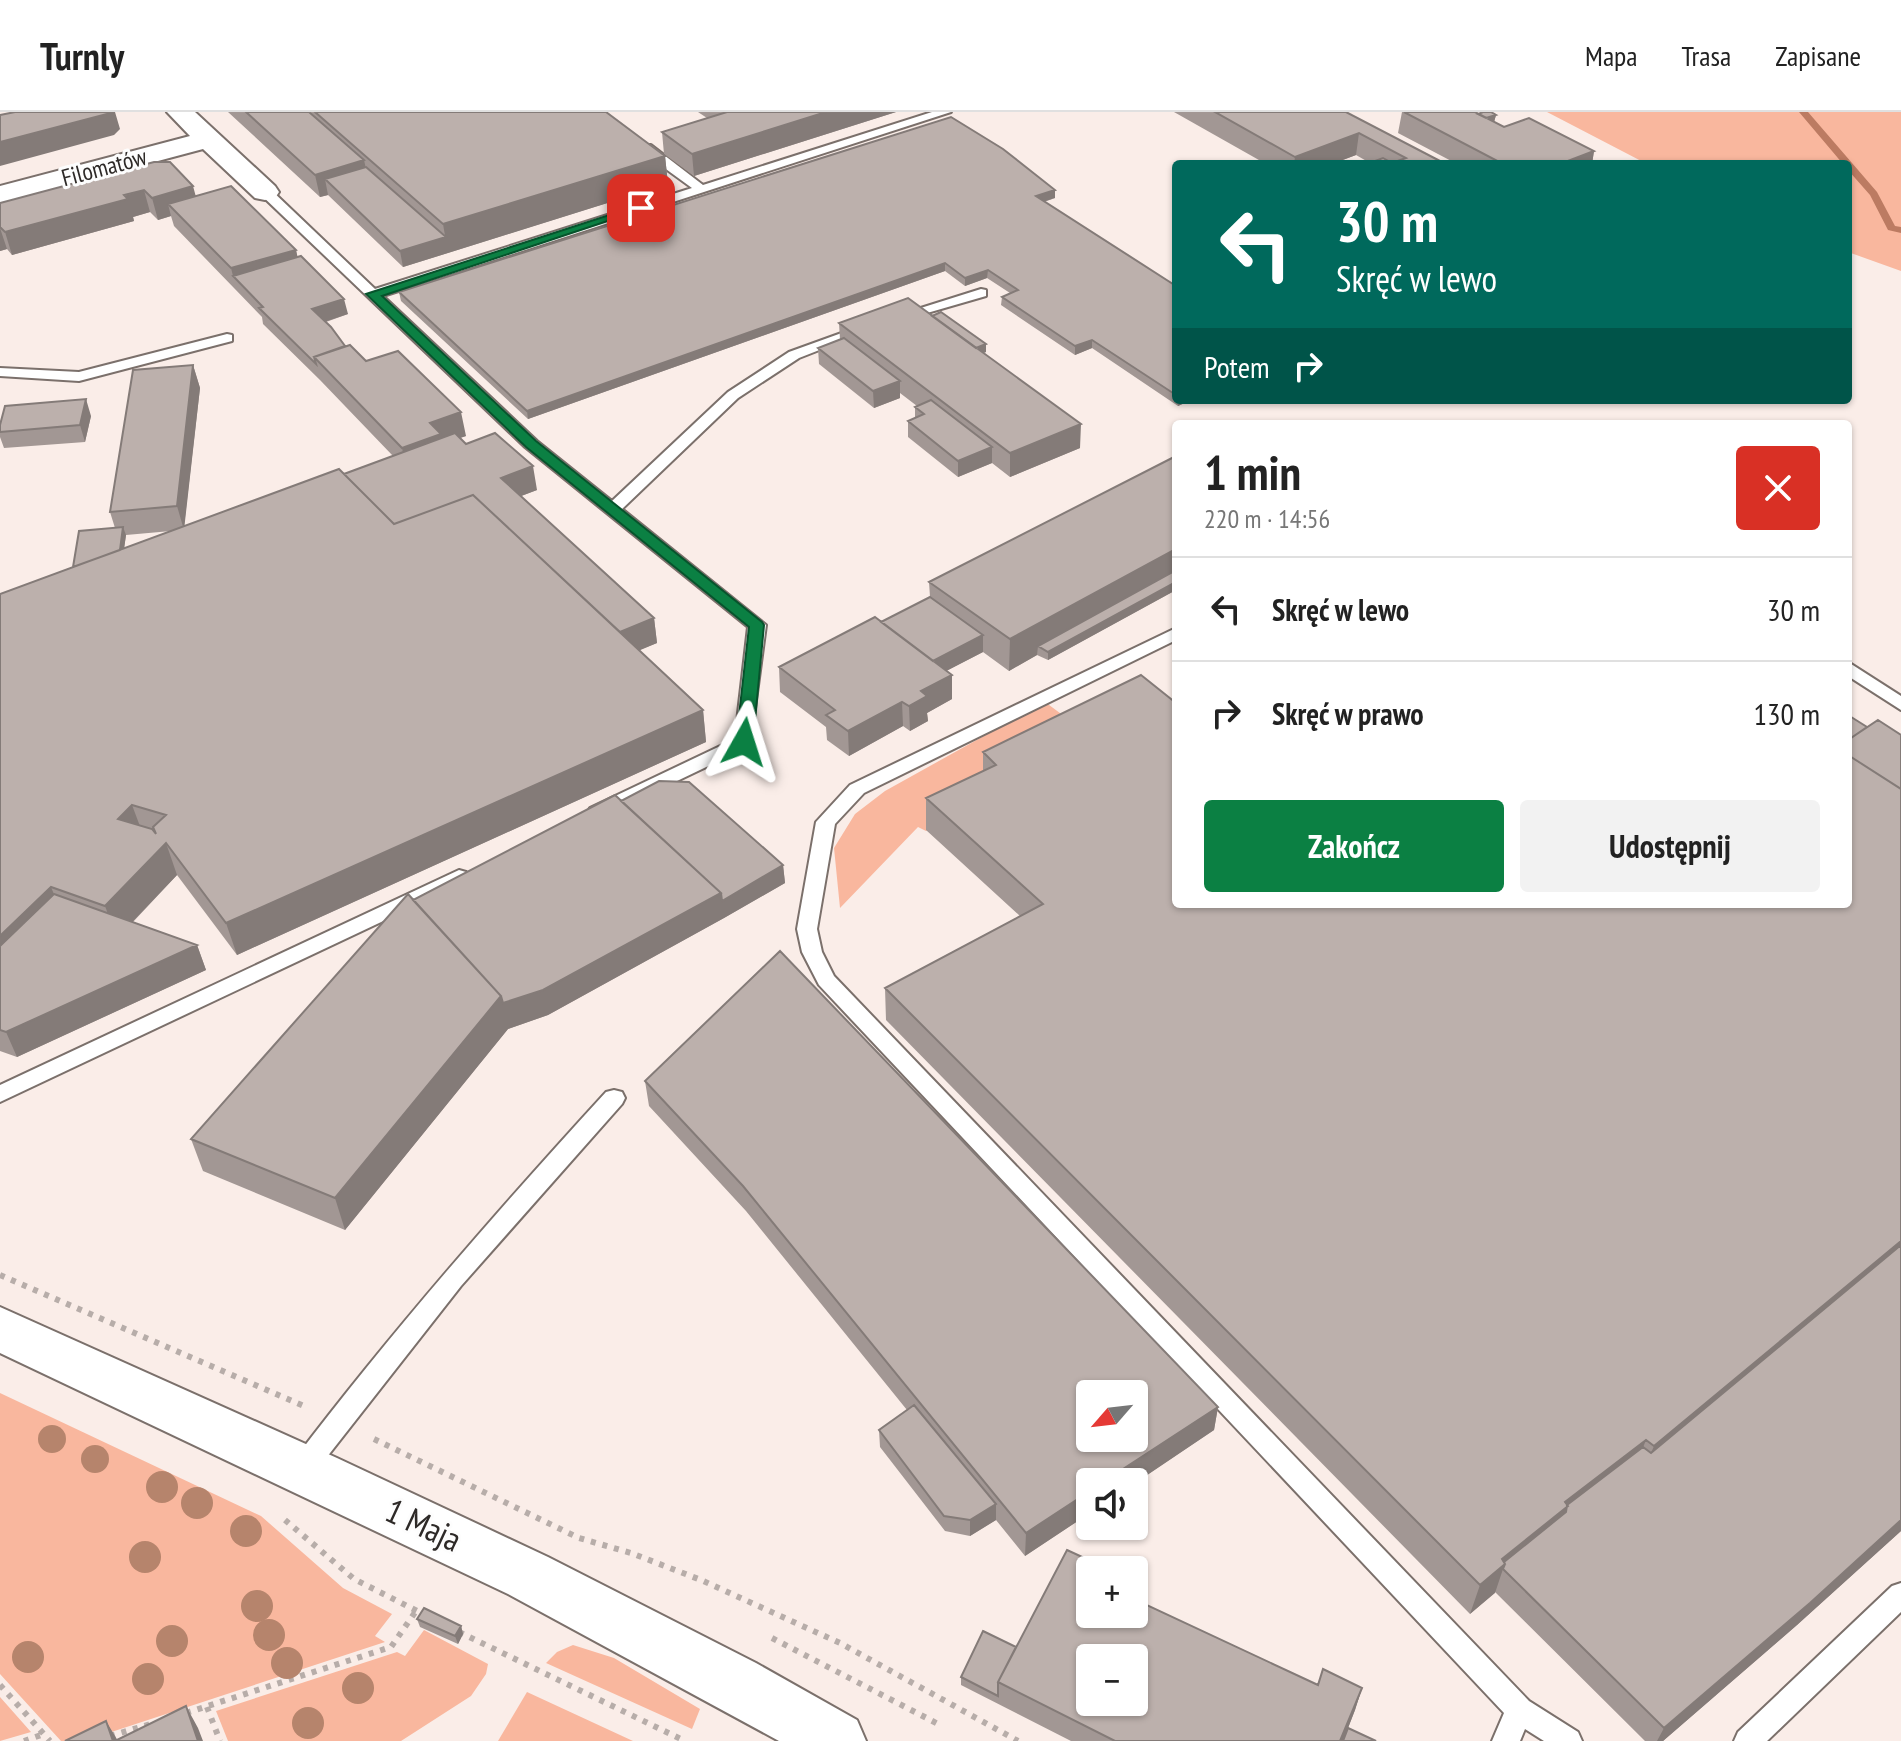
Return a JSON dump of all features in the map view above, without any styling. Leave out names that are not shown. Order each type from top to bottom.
[{"type":"main road","name":"1 Maja","points":[[0,1329],[452,1537],[712,1668],[836,1741]]},
{"type":"street","points":[[180,112],[265,192]]},
{"type":"street","name":"Filomatów","points":[[0,195],[208,139]]},
{"type":"lane","points":[[373,294],[945,112]]},
{"type":"lane","points":[[637,141],[701,189]]},
{"type":"lane","points":[[265,192],[531,444],[757,625],[744,742],[587,817]]},
{"type":"lane","points":[[612,509],[733,395],[794,355],[916,311],[981,293]]},
{"type":"lane","points":[[0,372],[79,377],[227,338]]},
{"type":"lane","points":[[1172,635],[857,789],[826,822],[807,929],[812,952],[826,980],[1519,1710],[1568,1741]]},
{"type":"lane","points":[[1852,671],[1901,704]]},
{"type":"lane","points":[[0,1094],[472,871]]},
{"type":"lane","points":[[303,1468],[337,1421],[491,1232],[614,1098]]},
{"type":"lane","points":[[1748,1741],[1901,1595]]},
{"type":"lane","points":[[1506,1741],[1519,1710]]},
{"type":"path","points":[[0,1275],[337,1421],[579,1538],[645,1559],[840,1643],[1018,1741]]},
{"type":"path","points":[[354,1579],[439,1622]]},
{"type":"path","points":[[179,1715],[391,1647],[416,1611]]},
{"type":"path","points":[[451,1628],[685,1741]]},
{"type":"path","points":[[0,1685],[47,1738]]},
{"type":"path","points":[[207,1707],[220,1741]]},
{"type":"path","points":[[108,1737],[164,1720]]},
{"type":"path","points":[[24,1741],[47,1738]]},
{"type":"shaded area","points":[[1547,112],[1901,112],[1901,271],[1852,253],[1852,160],[1639,160]]},
{"type":"shaded area","points":[[1045,702],[1087,733],[996,797],[926,831],[918,827],[840,908],[834,848],[855,814],[885,791]]},
{"type":"shaded area","points":[[0,1393],[261,1516],[343,1588],[392,1614],[375,1636],[385,1642],[84,1741],[61,1741],[0,1674]]},
{"type":"shaded area","points":[[424,1630],[488,1664],[486,1674],[471,1696],[401,1741],[228,1741],[216,1711],[397,1652],[405,1656]]},
{"type":"shaded area","points":[[573,1645],[614,1658],[700,1709],[692,1729],[546,1663],[557,1652]]},
{"type":"shaded area","points":[[527,1692],[633,1741],[498,1741]]},
{"type":"shaded area","points":[[0,1697],[31,1732],[0,1741]]},
{"type":"building","points":[[15,112],[109,112],[0,142],[0,115]]},
{"type":"building","points":[[246,112],[309,112],[364,160],[315,175]]},
{"type":"building","points":[[315,112],[606,112],[665,156],[443,224]]},
{"type":"building","points":[[727,112],[826,112],[692,154],[662,132]]},
{"type":"building","points":[[1215,112],[1346,112],[1438,160],[1400,160],[1406,158],[1359,133],[1295,157]]},
{"type":"building","points":[[1404,112],[1475,112],[1504,127],[1529,118],[1594,151],[1570,160],[1495,160]]},
{"type":"building","points":[[1478,114],[1496,115],[1486,118]]},
{"type":"building","points":[[951,117],[1003,149],[1055,190],[1036,196],[1172,283],[1172,392],[1092,340],[1075,346],[1002,297],[1018,290],[988,270],[965,278],[945,263],[527,411],[399,292]]},
{"type":"building","points":[[154,162],[170,162],[193,186],[152,198],[144,190],[124,195],[128,199],[5,232],[0,227],[0,203]]},
{"type":"building","points":[[366,167],[446,237],[400,251],[325,179]]},
{"type":"building","points":[[231,186],[296,250],[231,268],[168,204]]},
{"type":"building","points":[[301,256],[344,299],[312,309],[345,346],[314,357],[316,364],[259,308],[263,307],[233,276]]},
{"type":"building","points":[[908,298],[1081,424],[1010,453],[839,323]]},
{"type":"building","points":[[941,312],[986,344],[976,348],[932,316]]},
{"type":"building","points":[[844,338],[900,381],[873,391],[818,348]]},
{"type":"building","points":[[350,345],[366,361],[398,351],[461,412],[430,423],[441,434],[402,448],[314,357]]},
{"type":"building","points":[[193,365],[177,506],[110,512],[133,370]]},
{"type":"building","points":[[86,399],[80,425],[0,432],[5,406]]},
{"type":"building","points":[[931,400],[992,447],[958,461],[908,421],[924,414],[915,407]]},
{"type":"building","points":[[455,433],[466,444],[495,433],[533,466],[501,478],[654,618],[620,632],[473,495],[394,524],[344,474]]},
{"type":"building","points":[[1172,458],[1172,551],[1010,639],[929,582]]},
{"type":"building","points":[[339,469],[394,524],[473,495],[703,710],[226,923],[166,843],[105,906],[51,887],[0,936],[0,594]],"holes":[[[132,805],[166,815],[153,827],[156,834],[152,829],[118,819]]]},
{"type":"building","points":[[123,527],[120,550],[73,567],[79,531]]},
{"type":"building","points":[[1172,572],[1172,584],[1048,652],[1038,646]]},
{"type":"building","points":[[930,597],[983,635],[933,661],[881,622]]},
{"type":"building","points":[[875,617],[952,675],[921,691],[927,696],[909,706],[902,702],[848,731],[826,715],[835,710],[779,667]]},
{"type":"building","points":[[1141,675],[1172,700],[1172,908],[1852,908],[1852,758],[1901,789],[1901,1241],[1654,1446],[1646,1440],[1565,1502],[1568,1506],[1502,1559],[1505,1564],[1480,1585],[885,988],[1043,904],[926,798],[996,765],[983,752]]},
{"type":"building","points":[[1852,718],[1867,727],[1852,737]]},
{"type":"building","points":[[1878,720],[1901,735],[1901,789],[1852,758],[1852,737]]},
{"type":"building","points":[[659,781],[689,782],[783,865],[722,901],[721,893],[621,801]]},
{"type":"building","points":[[615,795],[721,893],[543,990],[503,1003],[501,996],[413,900]]},
{"type":"building","points":[[54,894],[197,945],[6,1032],[0,1030],[0,946]]},
{"type":"building","points":[[408,894],[501,996],[335,1198],[191,1139]]},
{"type":"building","points":[[780,951],[1218,1407],[1124,1468],[1076,1468],[1076,1500],[1026,1533],[743,1186],[645,1081]]},
{"type":"building","points":[[1901,1245],[1901,1520],[1664,1728],[1503,1569],[1504,1562],[1566,1512],[1567,1505],[1643,1447],[1651,1453]]},
{"type":"building","points":[[914,1405],[996,1504],[970,1520],[944,1516],[879,1430]]},
{"type":"building","points":[[1067,1550],[1080,1556],[1076,1556],[1076,1628],[1148,1628],[1148,1606],[1318,1685],[1323,1669],[1362,1688],[1340,1741],[1115,1741],[998,1682]]},
{"type":"building","points":[[424,1608],[461,1626],[455,1636],[417,1619]]},
{"type":"building","points":[[983,1631],[1016,1647],[998,1682],[998,1696],[961,1677]]},
{"type":"building","points":[[186,1706],[198,1741],[115,1741]]},
{"type":"building","points":[[106,1721],[113,1741],[65,1741]]},
{"type":"building","points":[[1348,1728],[1376,1741],[1343,1741]]},
{"type":"waterway","points":[[1803,112],[1845,160]]},
{"type":"waterway","points":[[1852,169],[1874,194],[1891,228],[1901,230]]},
{"type":"route","points":[[641,208],[373,294],[531,444],[757,625],[744,742]]}]
